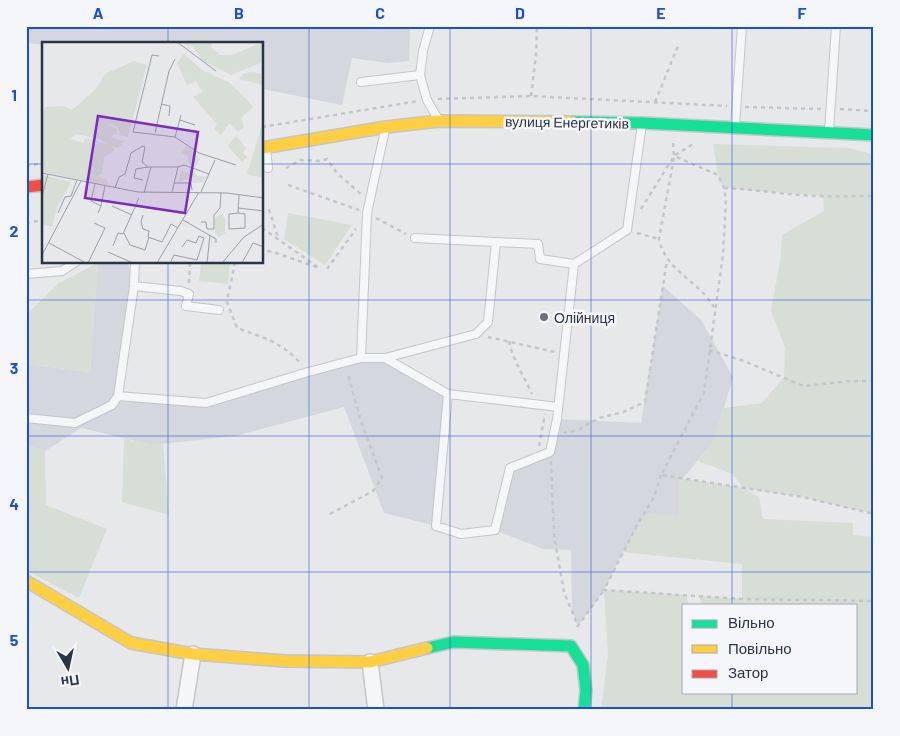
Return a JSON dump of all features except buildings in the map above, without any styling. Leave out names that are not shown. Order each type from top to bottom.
[{"type":"main road","name":"вулиця Енергетиків","points":[[264,148],[386,127],[439,121],[642,123],[874,135]]},
{"type":"main road","points":[[26,187],[42,185]]},
{"type":"main road","points":[[26,581],[132,643],[193,654],[285,661],[370,662],[454,642],[571,646],[583,665],[586,690],[584,710]]},
{"type":"street","points":[[184,710],[193,654]]},
{"type":"street","points":[[370,662],[376,710]]},
{"type":"lane","points":[[430,26],[423,51],[420,75],[427,100],[439,121]]},
{"type":"lane","points":[[735,129],[742,26]]},
{"type":"lane","points":[[829,133],[836,26]]},
{"type":"lane","points":[[361,82],[420,75]]},
{"type":"lane","points":[[415,238],[538,244],[540,258],[574,264],[627,230],[642,123]]},
{"type":"lane","points":[[361,358],[367,213],[386,127]]},
{"type":"lane","points":[[264,148],[268,168]]},
{"type":"lane","points":[[118,396],[206,403],[349,361],[361,358],[385,358],[476,334],[488,322],[496,242]]},
{"type":"lane","points":[[26,274],[62,271],[73,264]]},
{"type":"lane","points":[[26,418],[75,423],[112,405],[118,396],[134,286],[135,264]]},
{"type":"lane","points":[[448,394],[436,526],[461,534],[495,530],[510,468],[550,452],[558,407],[574,264]]},
{"type":"lane","points":[[134,286],[181,291],[189,294],[186,306],[219,310]]},
{"type":"lane","points":[[385,358],[448,394],[558,407]]},
{"type":"path","points":[[531,96],[537,26]]},
{"type":"path","points":[[655,102],[678,46]]},
{"type":"path","points":[[671,124],[674,156],[659,239],[660,247],[667,260],[704,294],[715,308]]},
{"type":"path","points":[[659,239],[627,230],[674,156],[695,142]]},
{"type":"path","points":[[571,646],[578,626],[604,590],[636,527],[654,497],[661,475],[704,393],[723,254],[726,200],[724,188],[718,175],[674,156]]},
{"type":"path","points":[[286,168],[300,160],[321,161],[326,159],[337,173],[363,196],[367,213],[327,269]]},
{"type":"path","points":[[26,166],[42,163]]},
{"type":"path","points":[[288,185],[367,213],[415,238]]},
{"type":"path","points":[[724,188],[768,190],[798,195],[874,196]]},
{"type":"path","points":[[269,210],[278,240]]},
{"type":"path","points":[[26,223],[42,220]]},
{"type":"path","points":[[264,230],[319,268],[264,250]]},
{"type":"path","points":[[554,435],[578,430],[599,418],[622,412],[644,402],[667,260]]},
{"type":"path","points":[[189,294],[190,264]]},
{"type":"path","points":[[235,264],[228,302],[237,328],[266,338],[290,351],[308,372]]},
{"type":"path","points":[[476,334],[564,354]]},
{"type":"path","points":[[710,350],[744,361],[803,386],[851,381],[874,381]]},
{"type":"path","points":[[330,514],[373,491],[382,478],[351,387],[349,361]]},
{"type":"path","points":[[550,452],[554,536],[564,592],[578,626]]},
{"type":"path","points":[[661,475],[803,497],[874,514]]},
{"type":"path","points":[[604,590],[742,599],[874,601]]},
{"type":"shaded area","points":[[26,26],[410,26],[409,61],[388,63],[352,58],[342,105],[264,89],[264,42],[42,42],[42,45],[26,43]]},
{"type":"shaded area","points":[[713,144],[850,148],[874,155],[874,514],[803,497],[745,489],[759,497],[763,519],[853,523],[853,535],[874,537],[874,710],[601,710],[608,655],[604,590],[686,595],[689,604],[682,604],[682,694],[858,694],[858,604],[702,604],[699,596],[742,599],[742,564],[623,552],[645,514],[679,515],[679,478],[743,488],[733,474],[698,461],[714,441],[724,408],[762,403],[784,377],[785,347],[771,311],[781,256],[782,235],[824,211],[823,196],[724,188],[718,175]]},
{"type":"shaded area","points":[[288,213],[352,225],[325,265],[284,239]]},
{"type":"shaded area","points":[[98,264],[128,264],[134,286],[118,396],[206,403],[361,358],[385,358],[448,394],[436,526],[384,513],[344,407],[235,436],[152,445],[81,428],[45,451],[26,445],[26,364],[90,372]]},
{"type":"shaded area","points":[[98,264],[90,372],[26,364],[26,306],[31,310],[59,283]]},
{"type":"shaded area","points":[[201,264],[230,264],[228,284],[199,281]]},
{"type":"shaded area","points":[[663,286],[701,320],[733,377],[714,441],[679,483],[679,516],[645,514],[604,590],[578,626],[572,611],[571,550],[543,549],[495,530],[510,468],[550,452],[557,419],[641,423]]},
{"type":"shaded area","points":[[124,439],[152,445],[163,444],[169,515],[122,502]]},
{"type":"shaded area","points":[[26,445],[45,451],[46,505],[107,529],[79,598],[26,570]]},
{"type":"traffic: fast","points":[[572,122],[642,123],[874,135]]},
{"type":"traffic: fast","points":[[427,648],[454,642],[571,646],[583,665],[586,690],[584,710]]},
{"type":"traffic: slow","points":[[264,148],[386,127],[439,121],[572,122]]},
{"type":"traffic: slow","points":[[26,581],[131,643],[193,654],[285,661],[370,662],[427,648]]},
{"type":"traffic: jam","points":[[26,187],[42,185]]},
{"type":"place","name":"Олійниця","points":[[544,317]]}]
